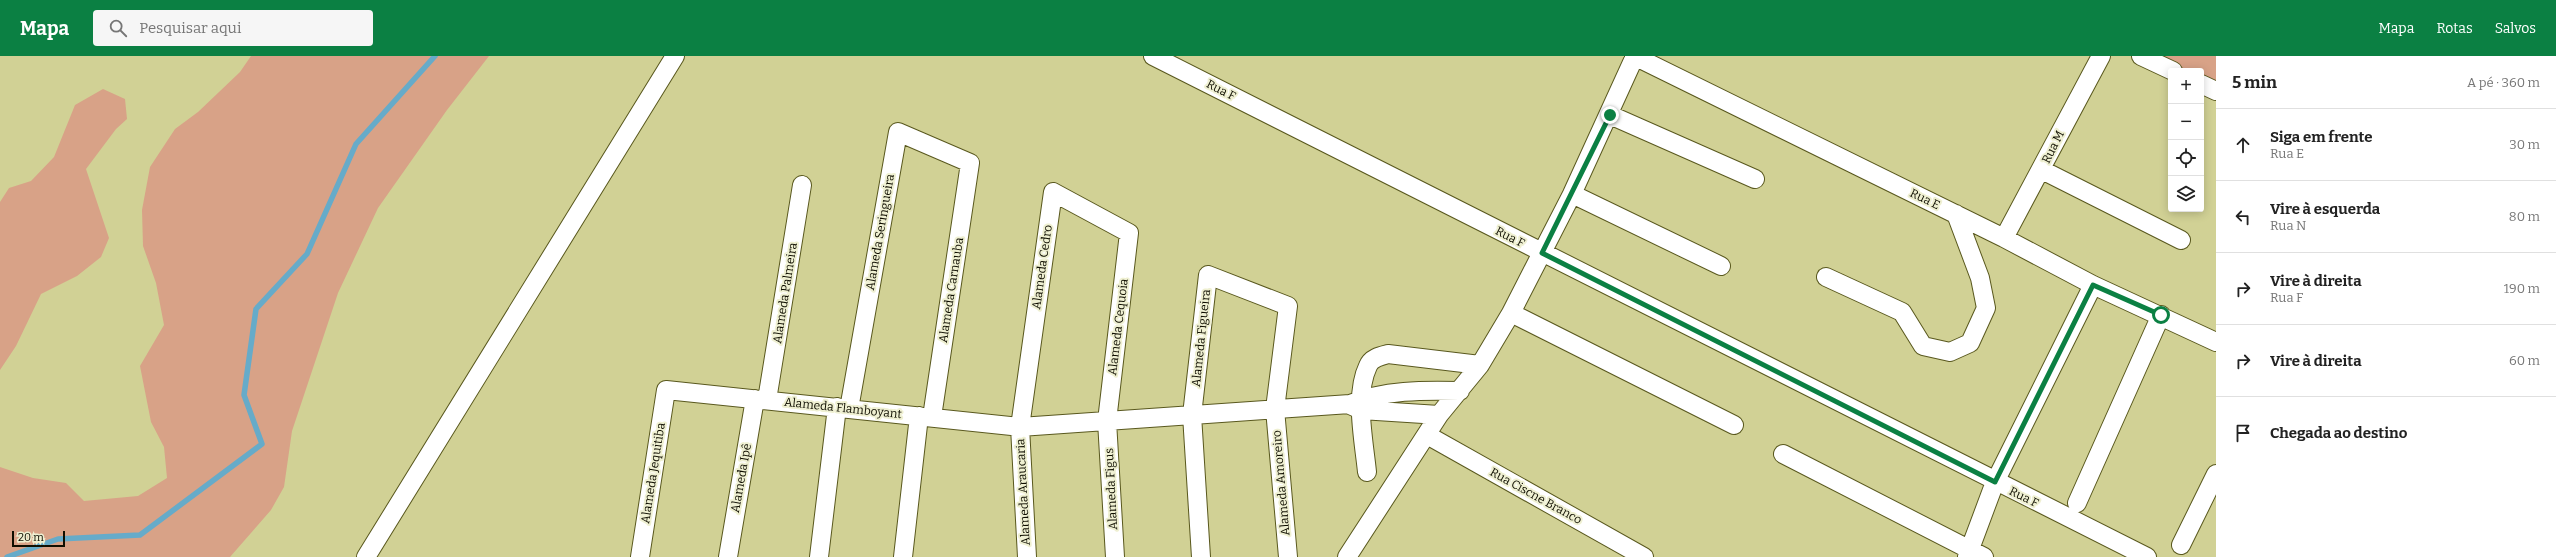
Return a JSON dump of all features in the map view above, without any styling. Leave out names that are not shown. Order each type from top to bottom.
[{"type":"street","points":[[366,557],[675,56]]},
{"type":"street","name":"Rua F","points":[[1153,56],[2146,557]]},
{"type":"street","points":[[1347,557],[1439,415],[1480,365],[1511,313],[1572,194],[1610,115],[1635,56]]},
{"type":"street","name":"Rua E","points":[[1635,56],[1956,214],[2093,285],[2161,315],[2216,342]]},
{"type":"street","name":"Rua M","points":[[2004,238],[2042,170],[2101,56]]},
{"type":"street","points":[[2141,56],[2168,69]]},
{"type":"street","points":[[2204,85],[2216,91]]},
{"type":"street","points":[[1610,115],[1755,179]]},
{"type":"street","name":"Alameda Seringueira","points":[[843,408],[898,132],[970,162]]},
{"type":"street","name":"Alameda Carnauba","points":[[903,557],[925,417],[970,162]]},
{"type":"street","points":[[2042,170],[2181,240]]},
{"type":"street","name":"Alameda Palmeira","points":[[761,400],[802,185]]},
{"type":"street","name":"Alameda Cedro","points":[[1020,427],[1053,192],[1129,233]]},
{"type":"street","points":[[1572,194],[1721,266]]},
{"type":"street","points":[[1826,277],[1902,312],[1923,346],[1950,352],[1970,343],[1986,308],[1980,278],[1956,214]]},
{"type":"street","name":"Alameda Cequoia","points":[[1107,421],[1129,233]]},
{"type":"street","name":"Alameda Figueira","points":[[1192,415],[1208,275],[1288,306]]},
{"type":"street","points":[[1783,454],[1974,555],[1995,482],[2093,285]]},
{"type":"street","name":"Alameda Amoreiro","points":[[1288,306],[1275,410],[1288,557]]},
{"type":"street","points":[[1511,313],[1734,425]]},
{"type":"street","points":[[2077,503],[2161,315]]},
{"type":"street","points":[[1367,472],[1357,405],[1368,365],[1376,357],[1388,354],[1480,365]]},
{"type":"street","name":"Alameda Flamboyant","points":[[666,390],[1020,427],[1357,405]]},
{"type":"street","name":"Alameda Jequitiba","points":[[640,557],[666,390]]},
{"type":"street","points":[[1357,405],[1419,390],[1460,391]]},
{"type":"street","name":"Alameda Ipê","points":[[728,557],[761,400]]},
{"type":"street","points":[[1357,405],[1439,415]]},
{"type":"street","points":[[819,557],[843,408]]},
{"type":"street","points":[[1192,415],[1201,557]]},
{"type":"street","name":"Alameda Figus","points":[[1107,421],[1115,557]]},
{"type":"street","name":"Alameda Araucaria","points":[[1020,427],[1026,557]]},
{"type":"street","name":"Rua Ciscne Branco","points":[[1427,435],[1644,557]]},
{"type":"street","points":[[2181,545],[2216,474]]},
{"type":"shaded area","points":[[251,56],[489,56],[447,110],[378,208],[338,293],[292,431],[284,487],[271,510],[230,557],[0,557],[0,467],[33,478],[66,483],[84,501],[138,496],[167,478],[164,447],[151,422],[140,366],[164,325],[156,283],[143,246],[142,210],[150,167],[175,129],[198,112],[240,72]]},
{"type":"shaded area","points":[[2151,56],[2216,56],[2216,87],[2204,81],[2204,68],[2177,68]]},
{"type":"shaded area","points":[[103,89],[125,99],[127,119],[116,129],[86,169],[109,238],[101,257],[77,276],[41,294],[16,346],[0,370],[0,202],[9,188],[31,181],[54,157],[75,105]]},
{"type":"waterway","points":[[7,557],[58,539],[140,535],[262,444],[244,395],[256,309],[307,254],[356,144],[435,56]]},
{"type":"route","points":[[1610,115],[1542,253],[1995,482],[2093,285],[2161,315]]}]
